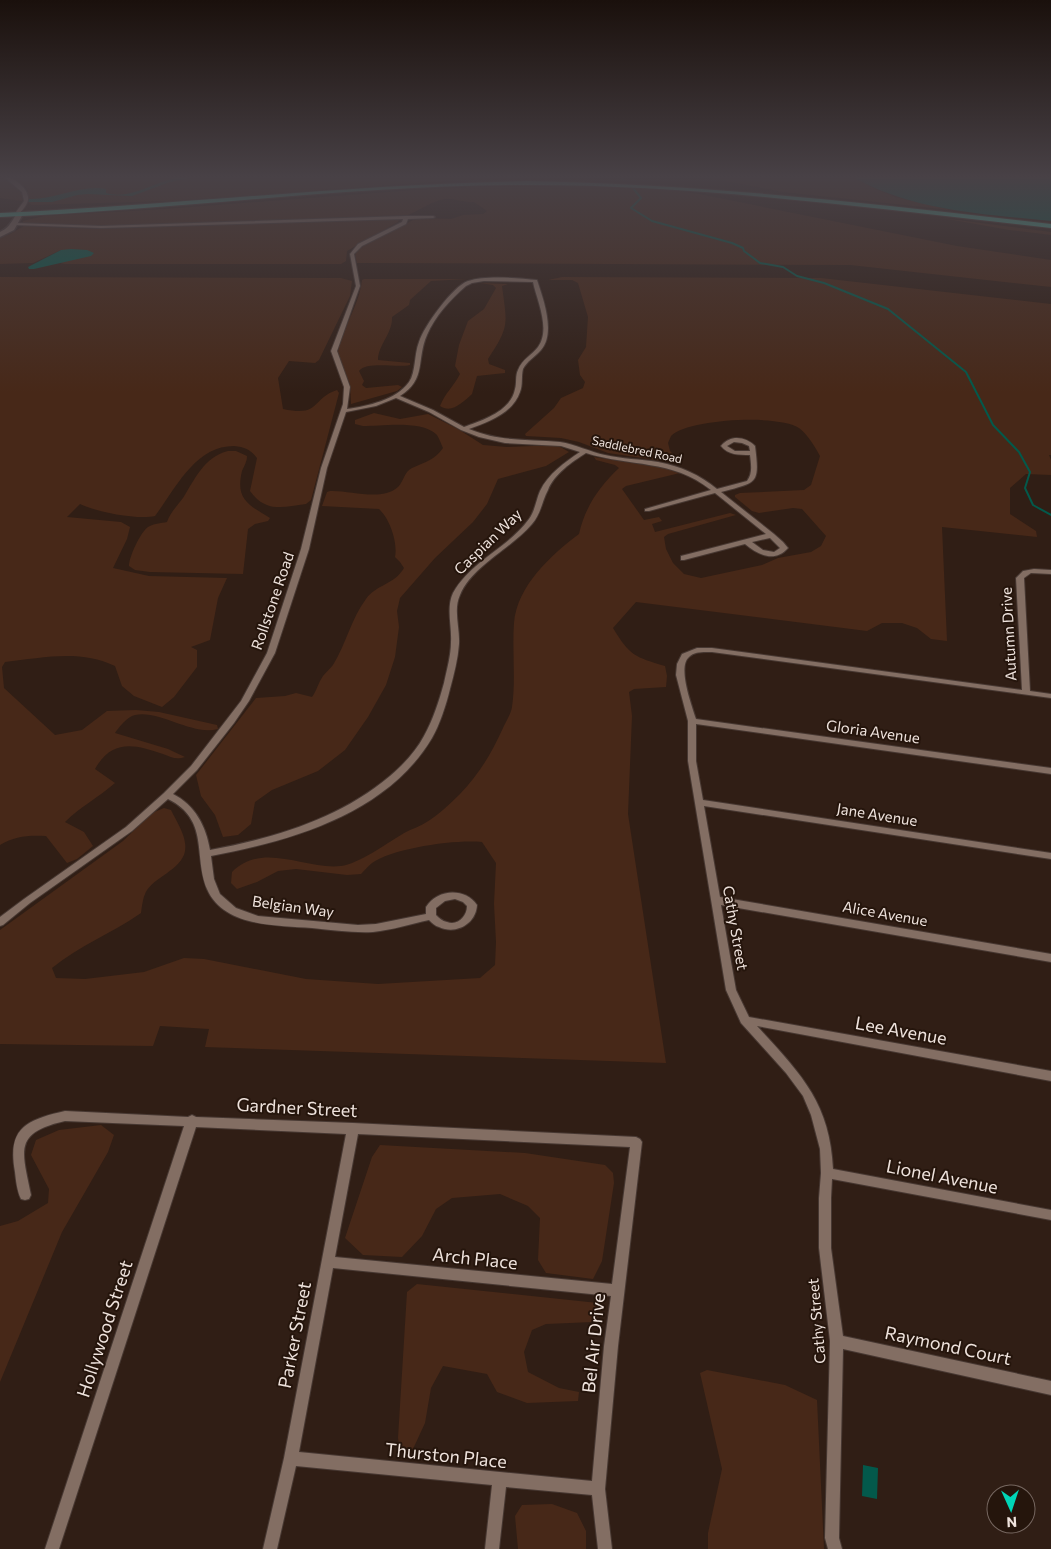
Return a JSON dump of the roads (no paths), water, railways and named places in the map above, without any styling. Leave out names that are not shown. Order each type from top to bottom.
[{"type":"street","name":"Rollstone Road","points":[[0,922],[27,900],[129,829],[167,795],[194,768],[236,715],[254,686],[270,653],[296,578],[324,468],[347,399],[347,387],[334,351],[358,286],[352,254],[356,249]]},
{"type":"street","points":[[344,411],[360,408],[404,391],[416,376],[419,349],[430,321],[466,284],[478,280],[535,281],[546,322],[545,338],[520,370],[517,391],[510,404],[499,414],[464,429]]},
{"type":"street","name":"Saddlebred Road","points":[[395,396],[431,411],[464,429],[494,439],[555,443],[610,458],[671,467],[698,477],[772,534],[784,545],[784,548],[780,552],[771,554],[761,553],[747,542]]},
{"type":"street","name":"Caspian Way","points":[[206,854],[265,842],[306,829],[368,796],[399,773],[414,757],[435,725],[442,704],[455,643],[454,606],[456,596],[477,570],[532,520],[547,486],[585,450]]},
{"type":"street","points":[[647,510],[740,486],[753,479],[755,474],[753,454]]},
{"type":"street","points":[[684,558],[772,534]]},
{"type":"street","name":"Autumn Drive","points":[[1026,692],[1020,578],[1025,573],[1030,572],[1051,572]]},
{"type":"street","name":"Cathy Street","points":[[835,1549],[832,1538],[837,1341],[825,1248],[826,1149],[821,1126],[807,1093],[790,1070],[744,1020],[738,1010],[729,980],[698,802],[692,761],[692,721],[681,681],[680,669],[685,656],[697,650],[722,651],[1051,696]]},
{"type":"street","name":"Gloria Avenue","points":[[692,721],[1051,771]]},
{"type":"street","name":"Belgian Way","points":[[167,795],[188,807],[203,839],[209,880],[214,892],[222,902],[233,910],[258,920],[358,929],[376,928],[431,916]]},
{"type":"street","name":"Jane Avenue","points":[[698,802],[1051,856]]},
{"type":"street","name":"Alice Avenue","points":[[715,900],[1051,958]]},
{"type":"street","name":"Lee Avenue","points":[[744,1020],[1051,1076]]},
{"type":"street","name":"Gardner Street","points":[[25,1195],[17,1154],[18,1146],[26,1132],[42,1122],[57,1117],[74,1115],[636,1142]]},
{"type":"street","name":"Hollywood Street","points":[[52,1549],[192,1120]]},
{"type":"street","name":"Parker Street","points":[[270,1549],[291,1458],[353,1128]]},
{"type":"street","name":"Bel Air Drive","points":[[605,1549],[598,1489],[618,1291],[636,1142]]},
{"type":"street","name":"Lionel Avenue","points":[[827,1173],[1051,1215]]},
{"type":"street","name":"Arch Place","points":[[328,1262],[618,1291]]},
{"type":"street","name":"Raymond Court","points":[[837,1341],[1051,1388]]},
{"type":"street","name":"Thurston Place","points":[[291,1458],[598,1489]]},
{"type":"street","points":[[492,1549],[500,1480]]},
{"type":"water","points":[[61,250],[87,250],[94,253],[91,256],[29,269],[28,267]]},
{"type":"water","points":[[863,1465],[878,1468],[877,1499],[862,1496]]},
{"type":"waterway","points":[[743,249],[760,263],[783,267],[797,276],[824,283],[888,309],[966,372],[993,425],[1019,452],[1030,472],[1025,488],[1033,505],[1051,515]]}]
